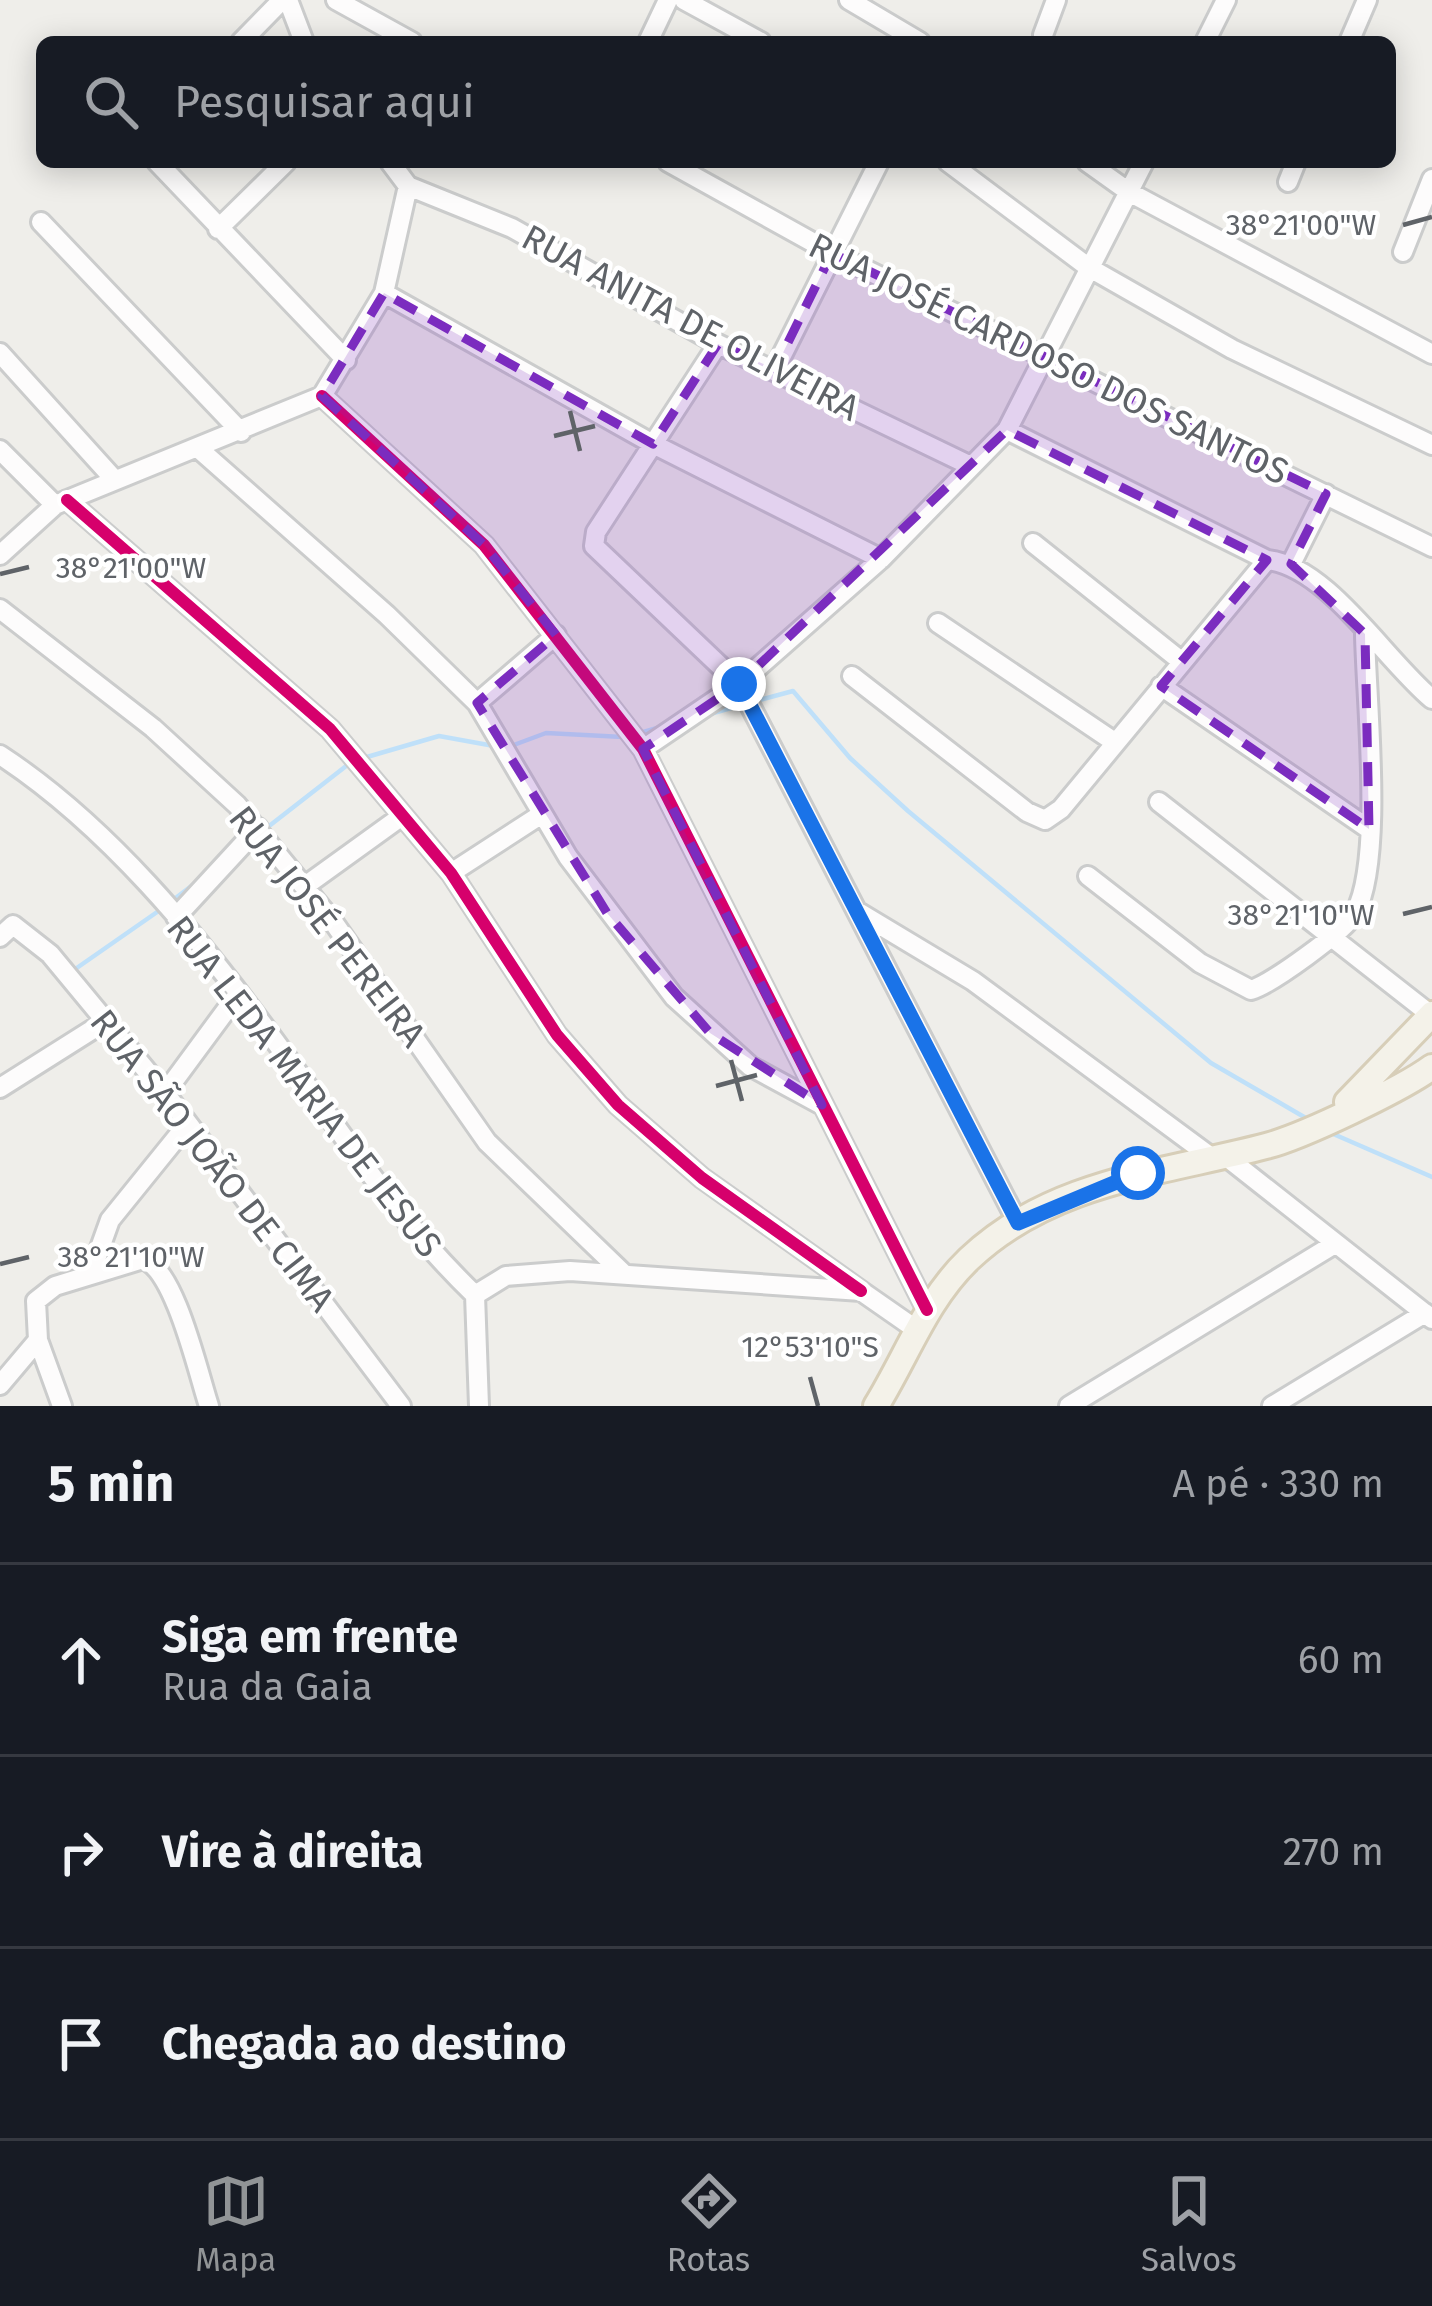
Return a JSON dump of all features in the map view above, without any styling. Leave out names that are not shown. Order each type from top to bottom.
[{"type":"main road","points":[[1387,1080],[1432,1015]]},
{"type":"main road","points":[[878,1405],[922,1320],[972,1257],[1018,1223],[1099,1186],[1282,1141],[1387,1080],[1432,1067]]},
{"type":"street","points":[[247,36],[285,0],[301,36]]},
{"type":"street","points":[[336,0],[401,36]]},
{"type":"street","points":[[651,36],[668,0]]},
{"type":"street","points":[[684,0],[750,36]]},
{"type":"street","points":[[849,0],[911,36]]},
{"type":"street","points":[[889,21],[899,0]]},
{"type":"street","points":[[1043,35],[1056,0]]},
{"type":"street","points":[[1208,36],[1226,0]]},
{"type":"street","points":[[1352,36],[1367,0]]},
{"type":"street","points":[[162,168],[346,360]]},
{"type":"street","points":[[218,229],[280,168]]},
{"type":"street","points":[[0,555],[61,503],[322,396],[385,293],[408,185],[395,168]]},
{"type":"street","name":"RUA JOSÉ CARDOSO DOS SANTOS","points":[[679,168],[832,254],[1432,547]]},
{"type":"street","points":[[775,369],[876,168]]},
{"type":"street","points":[[956,168],[1088,267],[1232,349],[1432,445]]},
{"type":"street","points":[[1095,168],[1129,192],[1432,354]]},
{"type":"street","points":[[643,748],[739,684],[881,559],[1007,430],[1141,168]]},
{"type":"street","points":[[1288,182],[1294,168]]},
{"type":"street","points":[[1403,252],[1432,179]]},
{"type":"street","name":"RUA ANITA DE OLIVEIRA","points":[[408,185],[512,228],[718,344],[970,466]]},
{"type":"street","points":[[41,222],[241,432]]},
{"type":"street","points":[[385,293],[652,444],[881,559]]},
{"type":"street","points":[[718,344],[596,532],[594,546],[739,684],[1018,1223]]},
{"type":"street","points":[[0,353],[113,478]]},
{"type":"street","points":[[322,396],[484,544],[643,748],[822,1106],[922,1320]]},
{"type":"street","points":[[1007,430],[1267,560],[1291,564],[1323,586],[1432,699]]},
{"type":"street","points":[[199,449],[387,615],[477,703],[607,913],[674,997],[750,1066],[822,1106]]},
{"type":"street","points":[[0,450],[271,672],[330,729],[451,873],[557,1035],[602,1089],[702,1178],[861,1291],[922,1320]]},
{"type":"street","points":[[1291,564],[1327,494]]},
{"type":"street","points":[[1033,544],[1181,662]]},
{"type":"street","points":[[852,676],[1045,820],[1061,809],[1267,560]]},
{"type":"street","name":"RUA JOSÉ PEREIRA","points":[[0,609],[153,728],[258,828],[305,886],[487,1142],[623,1274]]},
{"type":"street","points":[[938,623],[1113,741]]},
{"type":"street","points":[[1088,876],[1200,963],[1250,990],[1330,935],[1355,913],[1369,829],[1365,634]]},
{"type":"street","points":[[477,703],[556,635]]},
{"type":"street","points":[[1161,686],[1369,829]]},
{"type":"street","name":"RUA LEDA MARIA DE JESUS","points":[[0,754],[65,806],[176,917],[238,994],[407,1228],[475,1295]]},
{"type":"street","points":[[1159,802],[1432,1015]]},
{"type":"street","points":[[451,873],[542,814]]},
{"type":"street","points":[[305,886],[402,816]]},
{"type":"street","points":[[176,917],[258,828]]},
{"type":"street","points":[[860,913],[973,981],[1429,1316],[1272,1406]]},
{"type":"street","name":"RUA SÃO JOÃO DE CIMA","points":[[7,931],[50,954],[166,1093],[186,1126],[401,1406]]},
{"type":"street","points":[[166,1093],[238,994]]},
{"type":"street","points":[[0,1088],[106,1021]]},
{"type":"street","points":[[91,1273],[110,1220],[186,1126]]},
{"type":"street","points":[[1069,1406],[1333,1245]]},
{"type":"street","points":[[62,1406],[38,1340],[36,1300],[55,1286],[143,1259],[155,1264],[169,1284],[208,1406]]},
{"type":"street","points":[[479,1406],[475,1295],[495,1279],[516,1274],[623,1274],[861,1291]]},
{"type":"street","points":[[0,1385],[38,1340]]},
{"type":"highlighted area","points":[[832,253],[1326,494],[1291,564],[1365,634],[1369,829],[1161,686],[1267,560],[1007,430],[739,684],[643,749],[822,1105],[710,1033],[607,913],[477,703],[556,635],[484,545],[322,396],[384,293],[653,444],[718,344],[775,369]]},
{"type":"waterway","points":[[756,701],[793,691],[850,758],[908,811],[1211,1063],[1311,1121]]},
{"type":"waterway","points":[[710,714],[745,704]]},
{"type":"waterway","points":[[640,733],[664,726]]},
{"type":"waterway","points":[[511,746],[546,733],[623,737]]},
{"type":"waterway","points":[[360,759],[439,736],[494,746]]},
{"type":"waterway","points":[[264,830],[350,763]]},
{"type":"waterway","points":[[169,903],[198,881]]},
{"type":"waterway","points":[[71,972],[160,910]]},
{"type":"waterway","points":[[1331,1133],[1432,1177]]},
{"type":"cycle path","points":[[322,396],[484,545],[643,749],[927,1310]]},
{"type":"cycle path","points":[[67,500],[330,729],[451,873],[557,1035],[618,1105],[702,1178],[861,1291]]},
{"type":"route","points":[[739,684],[1018,1223],[1138,1173]]}]
